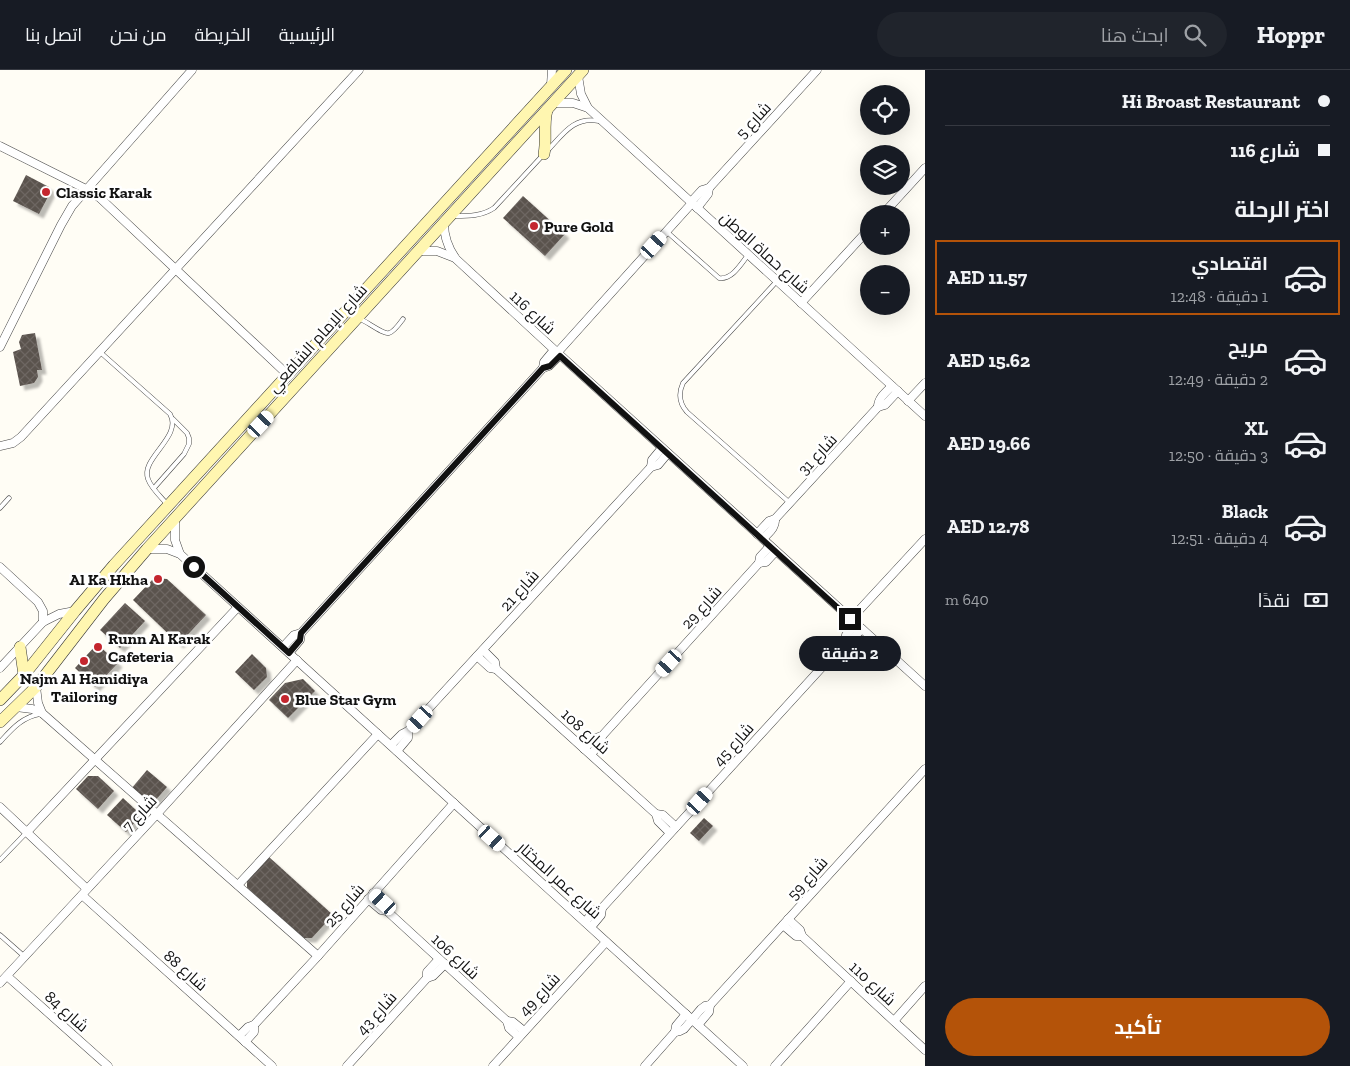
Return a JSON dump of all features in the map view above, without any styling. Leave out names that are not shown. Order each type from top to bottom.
[{"type":"street","points":[[0,347],[66,216],[86,189],[192,70]]},
{"type":"street","points":[[0,446],[13,443],[22,437],[359,70]]},
{"type":"street","points":[[550,88],[552,70]]},
{"type":"street","name":"شارع الإمام الشافعي","points":[[0,700],[24,675],[101,580],[566,70]]},
{"type":"street","name":"شارع 5","points":[[286,650],[300,640],[301,633],[543,368],[544,362],[557,353],[666,232],[693,205],[708,194],[709,188],[817,70]]},
{"type":"street","name":"شارع الإمام الشافعي","points":[[0,722],[36,687],[104,598],[147,549],[580,73]]},
{"type":"street","name":"شارع حماة الوطن","points":[[580,73],[581,94],[588,108],[602,122],[925,416]]},
{"type":"street","points":[[544,154],[545,122],[550,106],[573,103],[588,108]]},
{"type":"street","points":[[0,146],[86,189],[106,204],[288,374]]},
{"type":"street","points":[[891,205],[925,168]]},
{"type":"street","name":"شارع 116","points":[[447,220],[446,240],[456,259],[557,353],[925,686]]},
{"type":"street","points":[[801,303],[860,239]]},
{"type":"street","name":"شارع 116","points":[[418,251],[437,251],[456,259]]},
{"type":"street","points":[[908,401],[925,382]]},
{"type":"street","name":"شارع 31","points":[[760,537],[769,521],[775,519],[878,407],[886,404],[894,389]]},
{"type":"street","name":"شارع 21","points":[[394,748],[408,738],[408,731],[651,467],[652,460],[665,451]]},
{"type":"street","points":[[175,518],[175,540],[180,554]]},
{"type":"street","name":"شارع 45","points":[[588,925],[601,915],[602,908],[845,642],[846,636],[925,540]]},
{"type":"street","name":"شارع 29","points":[[588,752],[595,738],[602,736],[759,563],[760,557],[773,548]]},
{"type":"street","points":[[147,549],[167,549],[180,554]]},
{"type":"street","name":"شارع عمر المختار","points":[[180,554],[743,1066]]},
{"type":"street","points":[[0,567],[38,602],[43,611],[43,622]]},
{"type":"street","points":[[27,832],[238,607]]},
{"type":"street","points":[[0,668],[43,622],[59,614],[75,611]]},
{"type":"street","points":[[20,647],[24,675]]},
{"type":"street","name":"شارع 108","points":[[480,653],[495,662],[496,669],[656,814],[663,815],[673,830]]},
{"type":"street","name":"شارع 7","points":[[0,983],[297,660]]},
{"type":"street","points":[[36,687],[38,703],[42,713]]},
{"type":"street","points":[[16,707],[32,708],[42,713],[318,956]]},
{"type":"street","points":[[238,885],[378,734]]},
{"type":"street","name":"شارع 59","points":[[692,1020],[709,1012],[710,1005],[925,770]]},
{"type":"street","name":"شارع 25","points":[[242,1039],[248,1027],[254,1025],[318,956],[454,803]]},
{"type":"street","name":"شارع 88","points":[[0,807],[27,832],[84,892],[270,1066]]},
{"type":"street","name":"شارع 106","points":[[370,896],[381,910],[387,911],[507,1021],[513,1022],[521,1034]]},
{"type":"street","name":"شارع 110","points":[[786,922],[800,930],[802,936],[925,1050]]},
{"type":"street","name":"شارع 49","points":[[492,1066],[606,942]]},
{"type":"street","name":"شارع 43","points":[[348,1066],[427,978],[433,976],[442,961]]},
{"type":"street","name":"شارع 84","points":[[7,976],[108,1066]]},
{"type":"street","points":[[775,1066],[851,981]]},
{"type":"street","points":[[894,1021],[925,986]]},
{"type":"street","points":[[645,1066],[676,1032],[682,1030],[692,1020]]},
{"type":"lane","points":[[447,220],[489,212],[574,124],[588,120],[602,122]]},
{"type":"lane","points":[[666,232],[719,278],[730,276],[748,255]]},
{"type":"lane","points":[[777,282],[683,383],[680,398],[687,412],[790,502]]},
{"type":"lane","points":[[358,318],[387,334],[392,332],[404,319]]},
{"type":"lane","points":[[100,352],[164,409],[187,433],[189,438],[190,444],[184,454],[154,488]]},
{"type":"lane","points":[[169,506],[147,477],[149,465],[171,432],[173,419]]},
{"type":"lane","points":[[0,508],[9,498]]},
{"type":"lane","points":[[0,742],[15,725],[42,713]]},
{"type":"lane","points":[[0,860],[27,832]]},
{"type":"lane","points":[[0,935],[24,957]]},
{"type":"building","points":[[26,175],[49,187],[50,193],[39,214],[13,201]]},
{"type":"building","name":"Pure Gold","points":[[523,196],[565,234],[545,256],[503,218]]},
{"type":"building","points":[[35,333],[42,370],[37,370],[38,377],[34,383],[20,386],[13,352],[21,349],[19,342],[22,335]]},
{"type":"building","points":[[154,578],[167,579],[206,615],[179,644],[133,600]]},
{"type":"building","points":[[125,603],[145,621],[120,648],[100,630]]},
{"type":"building","points":[[97,644],[118,663],[95,687],[75,668]]},
{"type":"building","points":[[252,654],[266,668],[267,677],[254,690],[235,672]]},
{"type":"building","points":[[303,679],[315,691],[288,718],[269,700],[285,683]]},
{"type":"building","points":[[147,770],[167,787],[154,802],[146,802],[131,789]]},
{"type":"building","points":[[88,776],[98,776],[114,791],[98,809],[76,789]]},
{"type":"building","points":[[123,798],[137,811],[138,819],[126,832],[107,815]]},
{"type":"building","points":[[704,818],[713,826],[699,841],[690,833]]},
{"type":"building","points":[[269,857],[333,915],[312,938],[304,938],[247,888],[247,880]]},
{"type":"place","name":"Classic Karak","points":[[46,192]]},
{"type":"place","name":"Pure Gold","points":[[534,226]]},
{"type":"place","name":"Al Ka Hkha","points":[[158,579]]},
{"type":"place","name":"Runn Al Karak Cafeteria","points":[[98,647]]},
{"type":"place","name":"Najm Al Hamidiya Tailoring","points":[[84,661]]},
{"type":"place","name":"Blue Star Gym","points":[[285,699]]},
{"type":"route","points":[[194,567],[289,653],[300,640],[301,633],[543,368],[550,366],[560,356],[850,619]]}]
